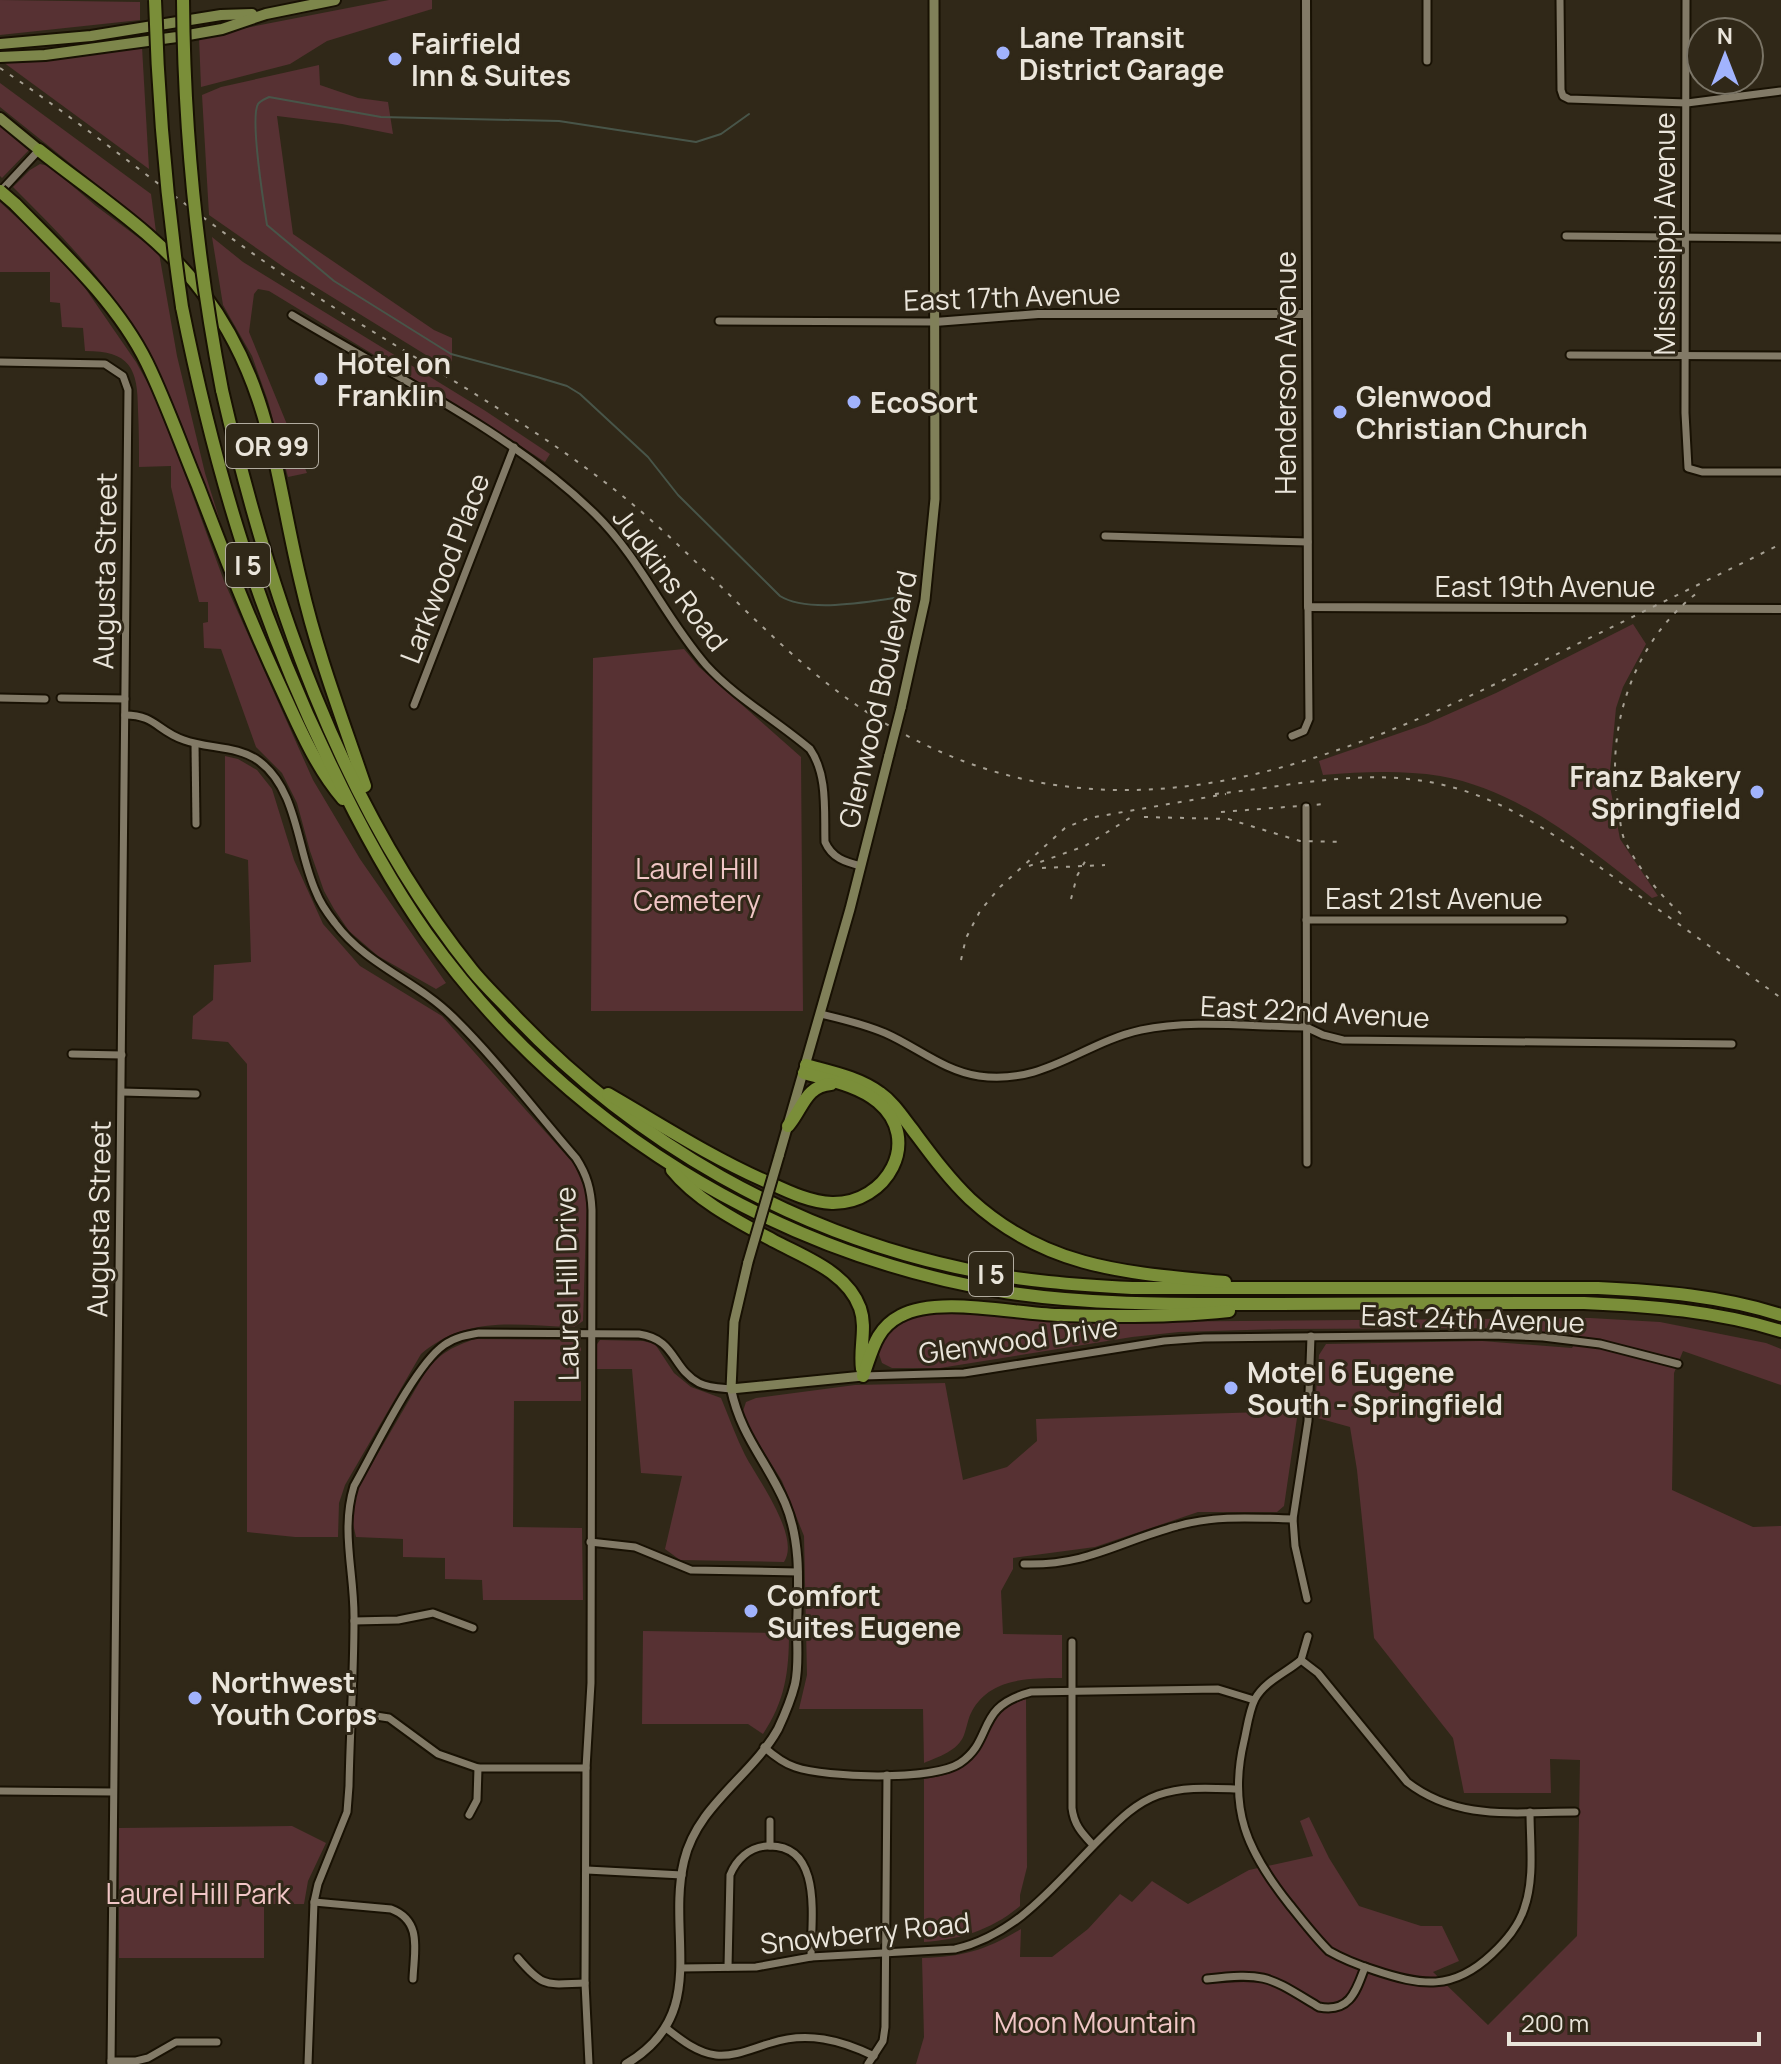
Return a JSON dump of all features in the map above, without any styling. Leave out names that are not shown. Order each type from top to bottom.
[{"type":"highway","name":"I 5","points":[[155,0],[171,231],[200,398],[239,540],[302,705],[353,811],[393,883],[427,933],[503,1026],[581,1100],[622,1133],[665,1161],[772,1221],[885,1265],[1004,1292],[1099,1302],[1584,1303],[1647,1306],[1709,1314],[1781,1331]]},
{"type":"highway","name":"I 5","points":[[183,0],[193,204],[206,299],[222,390],[242,476],[286,616],[344,760],[406,876],[474,972],[574,1074],[654,1137],[715,1174],[804,1218],[904,1254],[966,1269],[1069,1284],[1132,1288],[1598,1288],[1709,1298],[1781,1315]]},
{"type":"highway","name":"OR 99","points":[[39,150],[184,269],[221,319],[247,365],[266,419],[300,582],[319,652],[375,819]]},
{"type":"highway","name":"OR 99","points":[[0,191],[66,256],[113,310],[145,360],[265,653],[330,785],[353,811]]},
{"type":"highway","points":[[574,1074],[721,1161],[790,1192],[831,1203],[863,1198],[877,1189],[893,1167],[898,1143],[889,1113],[865,1093],[805,1069]]},
{"type":"highway","points":[[805,1069],[846,1076],[881,1094],[969,1198],[1037,1246],[1065,1258],[1126,1272],[1299,1289]]},
{"type":"highway","points":[[788,1126],[810,1092],[823,1085],[839,1084]]},
{"type":"highway","points":[[665,1161],[680,1179],[710,1203],[822,1267],[847,1286],[861,1310],[863,1376]]},
{"type":"highway","points":[[863,1376],[878,1335],[898,1316],[914,1310],[952,1307],[1052,1315],[1141,1317],[1306,1304]]},
{"type":"main road","points":[[0,57],[92,49],[222,29],[266,14],[335,0]]},
{"type":"main road","name":"Glenwood Boulevard","points":[[731,1389],[734,1322],[748,1262],[861,866],[925,600],[935,499],[934,0]]},
{"type":"main road","points":[[0,44],[91,36],[221,15],[266,14]]},
{"type":"main road","name":"OR 99","points":[[0,118],[39,150]]},
{"type":"main road","name":"Glenwood Drive","points":[[731,1389],[863,1376]]},
{"type":"street","name":"Henderson Avenue","points":[[1292,736],[1304,731],[1309,719],[1306,0]]},
{"type":"street","points":[[1427,0],[1427,61]]},
{"type":"street","points":[[1560,0],[1563,96],[1579,102],[1687,103],[1781,91]]},
{"type":"street","name":"Mississippi Avenue","points":[[1686,0],[1685,354],[1688,468],[1702,472],[1781,472]]},
{"type":"street","points":[[0,191],[39,150]]},
{"type":"street","points":[[1566,236],[1781,238]]},
{"type":"street","name":"East 17th Avenue","points":[[719,321],[935,322],[1038,314],[1306,314]]},
{"type":"street","name":"Judkins Road","points":[[292,315],[514,447],[560,483],[603,523],[648,579],[686,640],[709,667],[810,749],[821,771],[825,842],[829,852],[839,859],[861,866]]},
{"type":"street","points":[[1570,355],[1781,356]]},
{"type":"street","name":"Augusta Street","points":[[0,362],[96,362],[111,366],[123,376],[129,398],[111,2062]]},
{"type":"street","name":"Larkwood Place","points":[[414,705],[514,447]]},
{"type":"street","points":[[1105,536],[1308,542]]},
{"type":"street","name":"East 19th Avenue","points":[[1308,607],[1781,609]]},
{"type":"street","points":[[0,698],[45,699]]},
{"type":"street","points":[[61,698],[125,699]]},
{"type":"street","name":"Laurel Hill Drive","points":[[125,715],[144,715],[169,734],[195,744],[241,752],[271,773],[286,798],[316,893],[335,923],[354,945],[377,964],[453,1016],[576,1158],[586,1174],[591,1191],[591,1683],[586,1768],[585,1983],[589,2064]]},
{"type":"street","points":[[195,744],[196,824]]},
{"type":"street","points":[[1306,807],[1307,1163]]},
{"type":"street","name":"East 21st Avenue","points":[[1306,920],[1563,920]]},
{"type":"street","name":"East 22nd Avenue","points":[[821,1014],[886,1033],[956,1070],[978,1076],[1003,1077],[1051,1068],[1098,1045],[1142,1030],[1190,1026],[1306,1027],[1343,1040],[1732,1044]]},
{"type":"street","points":[[72,1054],[122,1055]]},
{"type":"street","points":[[122,1092],[196,1094]]},
{"type":"street","points":[[308,2064],[314,1902],[318,1884],[347,1812],[354,1621],[354,1591],[347,1543],[348,1505],[354,1486],[428,1360],[459,1337],[479,1333],[650,1336],[670,1349],[687,1374],[699,1383],[731,1389],[741,1427],[786,1505],[795,1542],[798,1572],[796,1680],[785,1715],[764,1747],[695,1831],[682,1875],[681,1968],[677,2002],[666,2028],[646,2050],[626,2064]]},
{"type":"street","points":[[1307,1599],[1295,1546],[1293,1519],[1308,1421],[1311,1336]]},
{"type":"street","name":"Glenwood Drive","points":[[863,1376],[964,1373],[1164,1341],[1311,1336]]},
{"type":"street","name":"East 24th Avenue","points":[[1311,1336],[1543,1337],[1600,1344],[1678,1364]]},
{"type":"street","points":[[1024,1564],[1078,1560],[1202,1520],[1293,1519]]},
{"type":"street","points":[[590,1542],[635,1547],[691,1570],[798,1572]]},
{"type":"street","points":[[354,1621],[398,1620],[433,1613],[473,1628]]},
{"type":"street","points":[[1308,1636],[1301,1660],[1272,1680],[1254,1700],[1237,1789],[1250,1846],[1267,1876],[1329,1951],[1408,1982],[1448,1980],[1467,1973],[1500,1947],[1515,1929],[1528,1896],[1530,1812]]},
{"type":"street","points":[[1072,1642],[1073,1819],[1093,1845]]},
{"type":"street","points":[[1301,1660],[1318,1673],[1407,1782],[1422,1794],[1466,1810],[1575,1812]]},
{"type":"street","points":[[764,1747],[793,1767],[813,1772],[924,1775],[960,1763],[973,1750],[997,1707],[1013,1696],[1072,1690],[1218,1689],[1254,1700]]},
{"type":"street","points":[[350,1712],[389,1718],[438,1754],[478,1768],[586,1768]]},
{"type":"street","points":[[469,1815],[477,1800],[478,1768]]},
{"type":"street","points":[[868,2064],[883,2041],[885,2027],[887,1775]]},
{"type":"street","name":"Snowberry Road","points":[[681,1968],[756,1967],[811,1957],[955,1949],[992,1938],[1021,1918],[1131,1809],[1159,1795],[1193,1788],[1237,1789]]},
{"type":"street","points":[[0,1791],[113,1792]]},
{"type":"street","points":[[770,1821],[770,1846]]},
{"type":"street","points":[[728,1967],[730,1875],[734,1863],[758,1847],[780,1847],[797,1856],[807,1869],[811,1883],[811,1957]]},
{"type":"street","points":[[587,1870],[682,1875]]},
{"type":"street","points":[[314,1902],[391,1909],[402,1913],[411,1923],[414,1933],[413,1979]]},
{"type":"street","points":[[518,1958],[539,1981],[549,1984],[585,1983]]},
{"type":"street","points":[[1207,1979],[1248,1974],[1272,1979],[1327,2009],[1344,2006],[1351,2000],[1365,1967]]},
{"type":"street","points":[[666,2028],[692,2046],[715,2055],[743,2052],[788,2039],[813,2037],[843,2043],[874,2056]]},
{"type":"street","points":[[111,2062],[148,2058],[176,2042],[217,2042]]},
{"type":"street","points":[[712,2064],[715,2055]]},
{"type":"green space","points":[[0,0],[140,2],[140,20],[0,35]]},
{"type":"green space","points":[[389,0],[432,0],[432,9],[327,41],[290,64],[201,87],[199,37]]},
{"type":"green space","points":[[142,47],[149,169],[3,62]]},
{"type":"green space","points":[[319,65],[320,85],[358,98],[388,102],[393,134],[277,116],[293,234],[434,330],[452,338],[452,371],[285,268],[209,215],[202,95],[221,87]]},
{"type":"green space","points":[[0,83],[151,194],[156,232],[0,107]]},
{"type":"green space","points":[[0,124],[29,150],[2,178],[0,176]]},
{"type":"green space","points":[[40,164],[49,166],[159,253],[177,356],[205,473],[234,566],[186,434],[141,339],[97,277],[13,187]]},
{"type":"green space","points":[[0,202],[56,254],[85,288],[136,362],[152,391],[224,581],[313,780],[360,859],[446,983],[436,989],[378,956],[349,931],[324,891],[297,803],[282,773],[256,747],[221,649],[204,648],[203,623],[208,622],[208,602],[199,602],[171,487],[171,466],[139,467],[138,395],[133,373],[122,359],[112,354],[85,351],[83,328],[62,327],[60,303],[50,302],[50,272],[0,272]]},
{"type":"green space","points":[[212,237],[243,262],[550,454],[545,462],[269,291],[258,289],[254,294],[249,332],[307,473],[288,477],[268,401],[252,356],[223,305]]},
{"type":"green space","points":[[1633,624],[1646,644],[1623,687],[1616,708],[1609,781],[1620,839],[1658,896],[1652,898],[1553,824],[1499,794],[1470,783],[1411,773],[1323,775],[1319,761],[1426,724],[1496,693]]},
{"type":"green space","name":"Laurel Hill Cemetery","points":[[684,649],[699,667],[801,757],[803,1011],[591,1011],[593,658]]},
{"type":"green space","points":[[225,756],[238,759],[257,770],[272,789],[294,860],[323,924],[360,966],[442,1016],[574,1164],[587,1194],[583,1321],[574,1327],[494,1325],[475,1328],[439,1341],[421,1354],[345,1485],[339,1503],[338,1537],[247,1532],[247,1064],[228,1042],[192,1039],[193,1016],[213,1000],[214,965],[251,962],[248,860],[225,853]]},
{"type":"green space","name":"Moon Mountain","points":[[930,1313],[1124,1322],[1590,1318],[1660,1322],[1766,1343],[1781,1349],[1781,1385],[1683,1351],[1674,1373],[1672,1490],[1753,1527],[1781,1526],[1781,2064],[916,2064],[924,2037],[922,1958],[974,1951],[1021,1929],[1020,1957],[1052,1957],[1088,1929],[1120,1894],[1132,1902],[1152,1881],[1188,1904],[1249,1870],[1313,1856],[1300,1821],[1309,1817],[1329,1858],[1359,1906],[1421,1926],[1442,1926],[1459,1961],[1433,1972],[1488,2025],[1577,1936],[1580,1760],[1550,1759],[1551,1793],[1464,1793],[1453,1738],[1374,1638],[1350,1427],[1314,1417],[1319,1355],[1326,1344],[1482,1341],[1572,1348],[1579,1335],[1495,1328],[1179,1332],[940,1368],[892,1368],[882,1363],[879,1354],[881,1345],[890,1331],[905,1321]]},
{"type":"green space","points":[[475,1339],[575,1340],[581,1347],[581,1401],[514,1401],[513,1527],[582,1528],[583,1600],[483,1600],[482,1580],[445,1579],[445,1558],[403,1557],[403,1539],[356,1537],[351,1515],[355,1493],[426,1371],[448,1351]]},
{"type":"green space","points":[[600,1340],[655,1344],[674,1373],[691,1387],[721,1398],[745,1455],[782,1523],[788,1551],[784,1562],[680,1560],[665,1549],[682,1476],[641,1473],[632,1369],[594,1369],[595,1347]]},
{"type":"green space","points":[[945,1383],[963,1480],[1007,1467],[1037,1441],[1036,1419],[1298,1411],[1284,1506],[1277,1512],[1198,1512],[1095,1547],[1013,1558],[1013,1569],[1001,1591],[1003,1634],[1062,1635],[1062,1678],[1011,1682],[989,1692],[972,1711],[961,1741],[947,1753],[924,1763],[923,1709],[799,1709],[807,1675],[804,1536],[782,1481],[751,1431],[743,1411],[746,1402],[756,1398],[855,1385]]},
{"type":"green space","points":[[643,1631],[789,1633],[784,1686],[763,1734],[748,1724],[642,1724]]},
{"type":"green space","points":[[1026,1699],[1027,1867],[1020,1906],[975,1932],[924,1942],[924,1779],[947,1774],[967,1764],[978,1752],[1000,1713]]},
{"type":"green space","name":"Laurel Hill Park","points":[[292,1826],[326,1843],[308,1881],[304,1904],[264,1904],[264,1958],[119,1958],[119,1828]]},
{"type":"waterway","points":[[749,114],[721,134],[696,142],[559,121],[381,117],[269,97],[258,104],[256,112],[258,163],[267,225],[334,281],[451,354],[567,386],[580,394],[648,457],[678,495],[780,596],[822,605],[901,597]]},
{"type":"railway","points":[[0,68],[263,261],[578,462],[649,518],[777,640],[844,697],[881,721],[967,762],[1051,784],[1136,790],[1220,781],[1303,761],[1385,732],[1467,697],[1781,544]]},
{"type":"railway","points":[[1681,914],[1650,880],[1623,837],[1615,774],[1616,744],[1621,714],[1642,658],[1658,633],[1701,590]]},
{"type":"railway","points":[[1215,794],[1336,779],[1384,777],[1441,784],[1473,794],[1502,806],[1558,838],[1781,998]]},
{"type":"railway","points":[[961,960],[966,938],[980,911],[1000,887],[1065,828],[1089,818],[1226,794]]},
{"type":"railway","points":[[1221,812],[1325,804]]},
{"type":"railway","points":[[1029,866],[1085,846],[1133,816]]},
{"type":"railway","points":[[1144,817],[1228,819],[1300,841],[1343,842]]},
{"type":"railway","points":[[1071,899],[1077,876],[1087,858]]},
{"type":"railway","points":[[1042,868],[1105,865]]},
{"type":"place","name":"Lane Transit District Garage","points":[[1003,53]]},
{"type":"place","name":"Fairfield Inn & Suites","points":[[395,59]]},
{"type":"place","name":"Hotel on Franklin","points":[[321,379]]},
{"type":"place","name":"EcoSort","points":[[854,402]]},
{"type":"place","name":"Glenwood Christian Church","points":[[1340,412]]},
{"type":"place","name":"Franz Bakery Springfield","points":[[1757,792]]},
{"type":"place","name":"Motel 6 Eugene South - Springfield","points":[[1231,1388]]},
{"type":"place","name":"Comfort Suites Eugene","points":[[751,1611]]},
{"type":"place","name":"Northwest Youth Corps","points":[[195,1698]]}]
